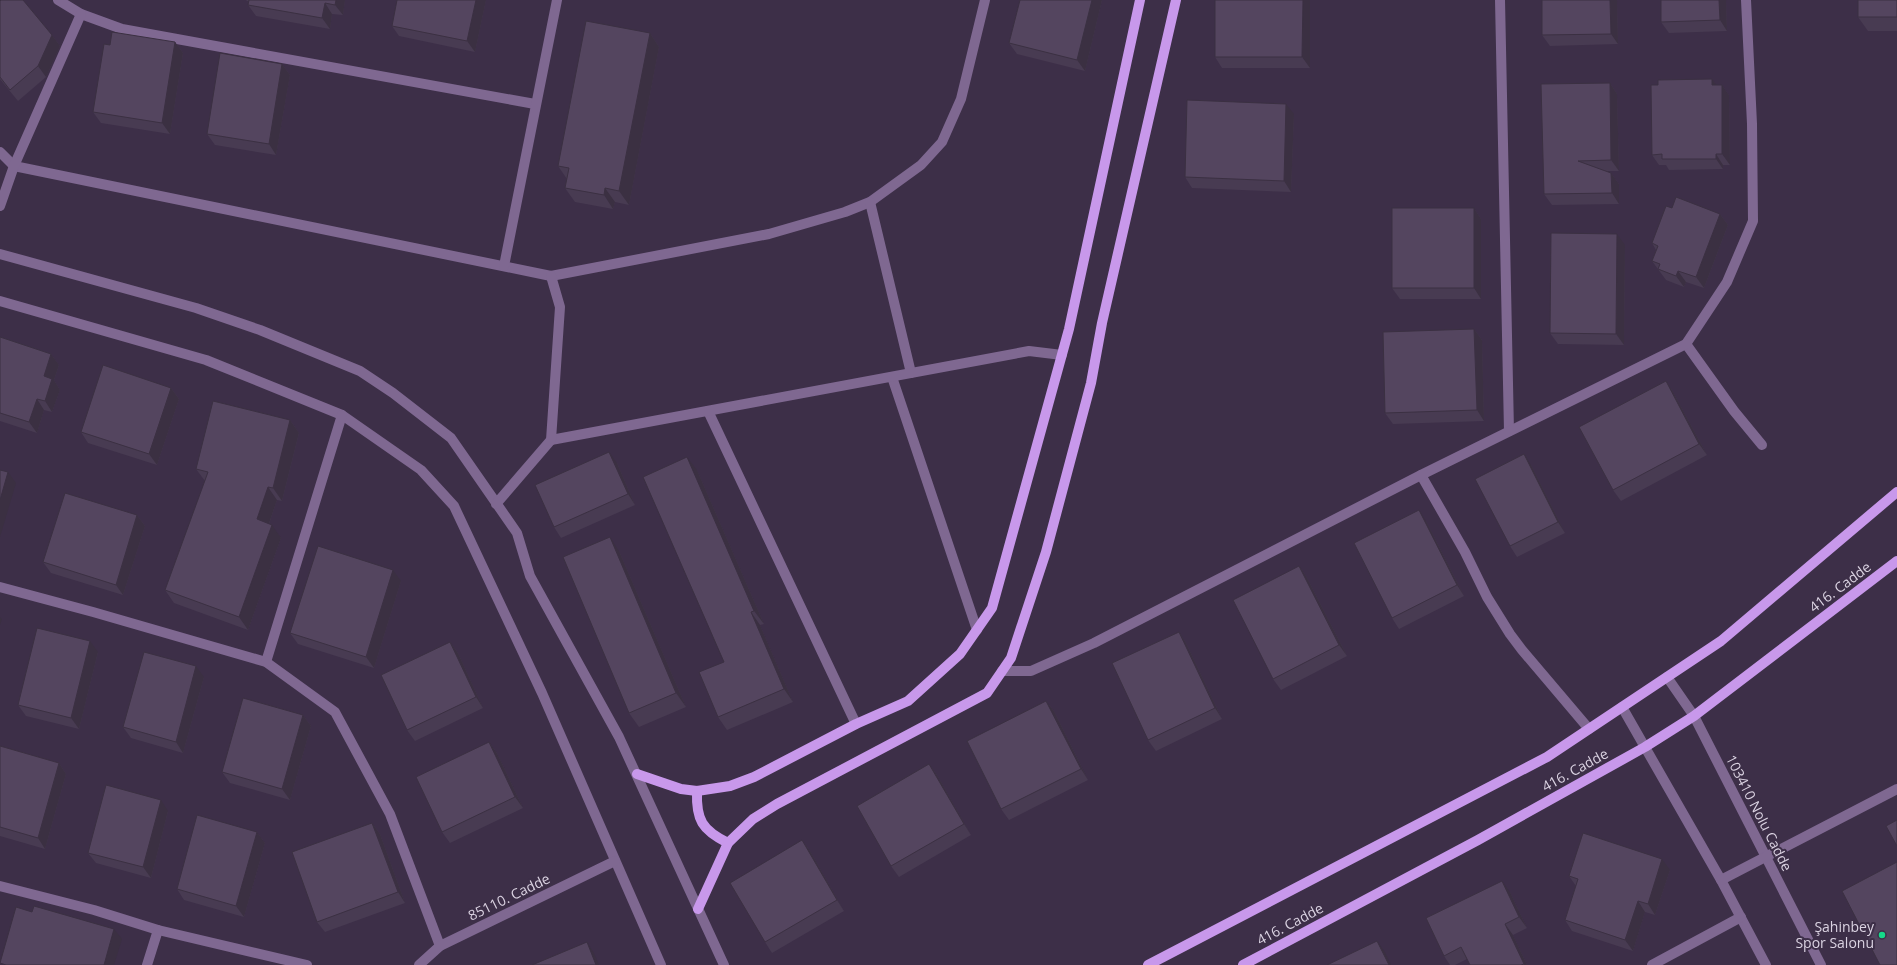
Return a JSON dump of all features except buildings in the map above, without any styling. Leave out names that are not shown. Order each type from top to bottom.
[{"type":"main road","points":[[637,774],[681,789],[697,791],[730,786],[754,776],[856,724],[908,701],[960,654],[992,608],[1011,544],[1069,329],[1140,0]]},
{"type":"main road","points":[[698,909],[728,843],[753,819],[777,804],[987,693],[1010,658],[1046,552],[1091,383],[1102,323],[1176,0]]},
{"type":"main road","points":[[1148,965],[1546,757],[1721,641],[1897,492]]},
{"type":"main road","name":"416. Cadde","points":[[1243,965],[1478,840],[1645,747],[1694,716],[1897,561]]},
{"type":"main road","points":[[697,791],[696,806],[700,822],[711,835],[728,843]]},
{"type":"street","points":[[58,0],[81,14],[122,29],[535,104]]},
{"type":"street","points":[[504,266],[535,104],[557,0]]},
{"type":"street","points":[[0,152],[14,166],[551,276],[769,234],[845,212],[870,202],[921,165],[942,142],[961,99],[985,0]]},
{"type":"street","points":[[1500,0],[1509,432]]},
{"type":"street","points":[[1002,671],[1031,671],[1094,642],[1421,475],[1686,344],[1727,282],[1753,221],[1752,124],[1746,0]]},
{"type":"street","points":[[0,206],[14,166],[81,14]]},
{"type":"street","points":[[870,202],[911,373]]},
{"type":"street","points":[[0,254],[196,308],[260,330],[360,371],[393,393],[451,438],[517,533],[530,576],[619,736],[724,965]]},
{"type":"street","points":[[496,504],[551,440],[560,307],[551,276]]},
{"type":"street","points":[[0,301],[206,360],[342,415],[421,470],[454,506],[542,693],[660,965]]},
{"type":"street","points":[[1686,344],[1734,411],[1762,445]]},
{"type":"street","points":[[551,440],[1029,351],[1062,354]]},
{"type":"street","points":[[892,377],[977,630]]},
{"type":"street","points":[[708,411],[856,724]]},
{"type":"street","points":[[266,662],[342,415]]},
{"type":"street","points":[[1421,475],[1465,552],[1486,597],[1510,634],[1589,729]]},
{"type":"street","points":[[0,587],[266,662],[335,712],[390,814],[440,946]]},
{"type":"street","name":"103410 Nolu Cadde","points":[[1667,677],[1694,716],[1821,965]]},
{"type":"street","points":[[1622,707],[1721,880],[1766,965]]},
{"type":"street","points":[[1721,880],[1897,789]]},
{"type":"street","name":"85110. Cadde","points":[[419,965],[440,946],[615,861]]},
{"type":"street","points":[[0,886],[94,910],[158,930],[307,965]]},
{"type":"street","points":[[1652,965],[1741,917]]},
{"type":"street","points":[[147,965],[158,930]]},
{"type":"place","name":"Şahinbey Spor Salonu","points":[[1882,935]]}]
